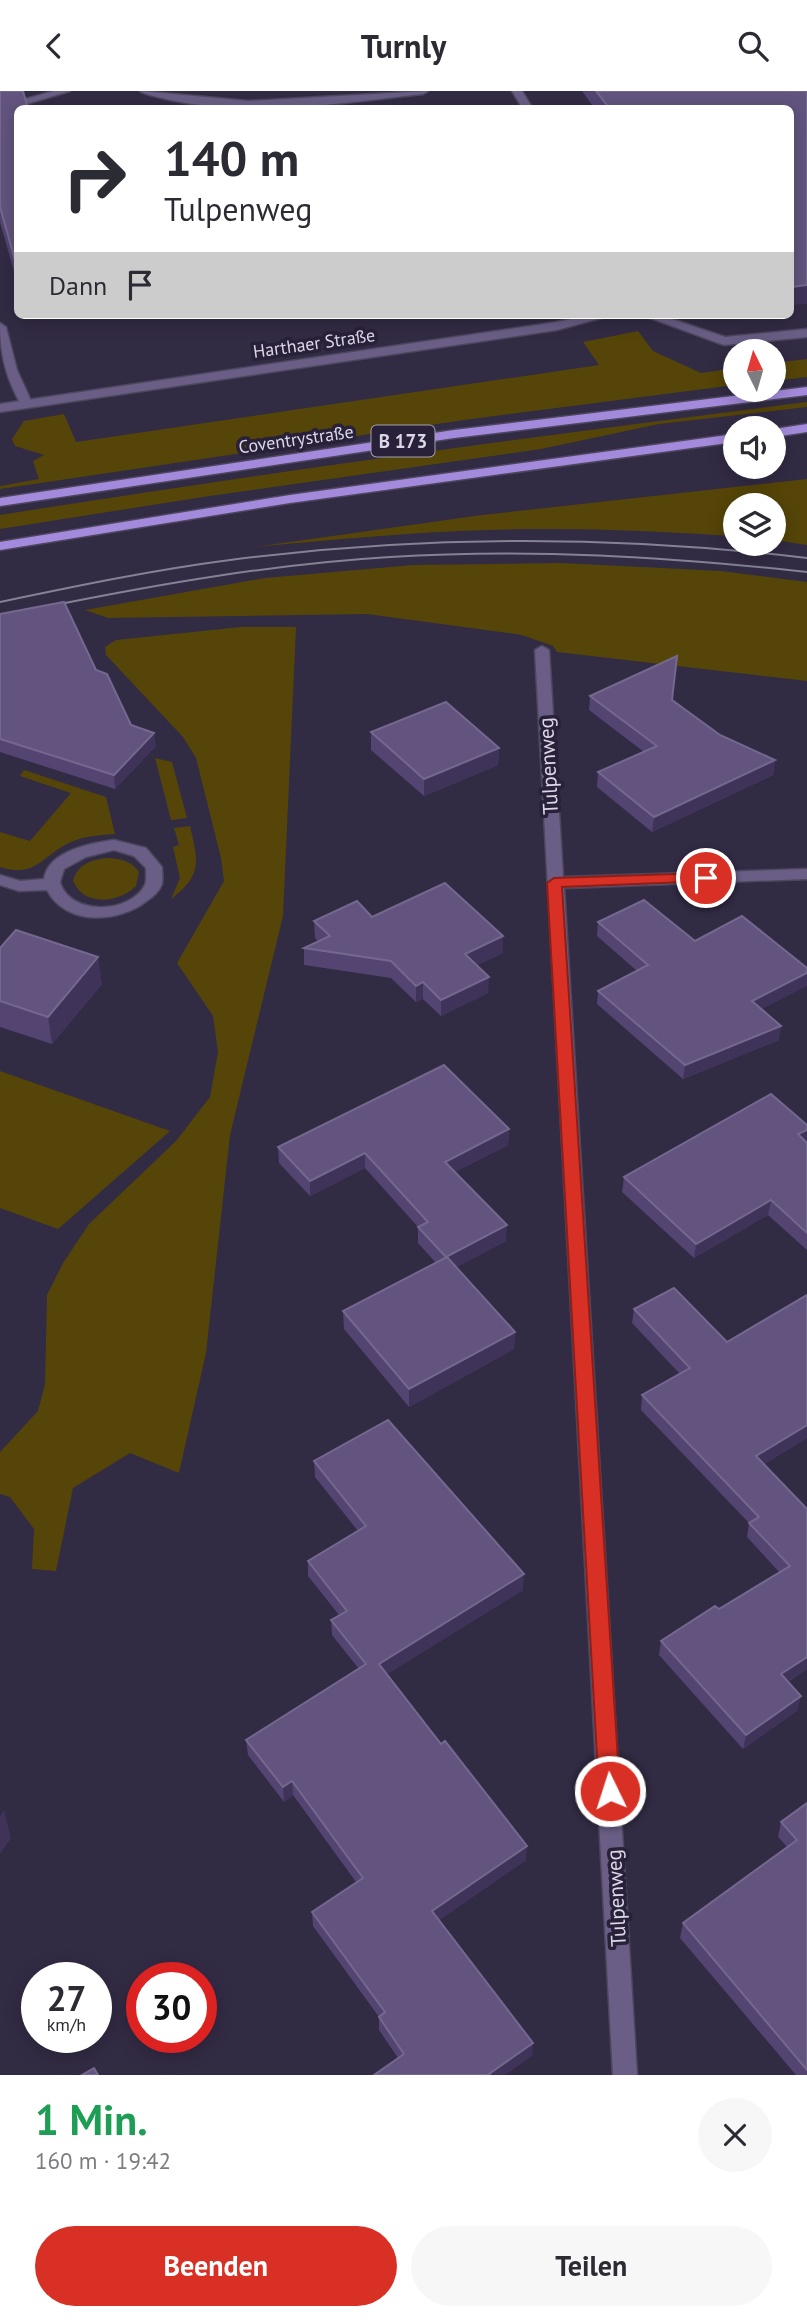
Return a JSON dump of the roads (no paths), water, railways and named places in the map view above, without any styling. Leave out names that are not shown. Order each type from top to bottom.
[{"type":"main road","name":"Coventrystraße","points":[[0,502],[454,434],[807,391]]},
{"type":"main road","points":[[786,431],[807,428]]},
{"type":"main road","name":"B 173","points":[[0,546],[290,499],[723,440]]},
{"type":"street","points":[[14,105],[65,91]]},
{"type":"street","points":[[145,91],[174,99],[235,105]]},
{"type":"street","points":[[257,105],[422,91]]},
{"type":"street","name":"Harthaer Straße","points":[[0,408],[557,326],[588,319]]},
{"type":"street","points":[[660,319],[724,341],[807,333]]},
{"type":"street","points":[[0,327],[11,370],[26,403]]},
{"type":"street","name":"Tulpenweg","points":[[542,650],[625,2075]]},
{"type":"street","points":[[114,845],[140,852],[154,867],[156,875],[154,884],[140,901],[110,911],[93,912],[65,902],[56,894],[53,884],[54,874],[70,856],[98,846],[114,845]]},
{"type":"street","points":[[554,883],[807,874]]},
{"type":"street","points":[[0,880],[19,886],[53,884]]},
{"type":"tram line","points":[[0,602],[201,564],[302,552],[446,542],[662,545],[807,558]]},
{"type":"tram line","points":[[45,607],[260,570],[347,560],[442,554],[599,555],[807,572]]}]
